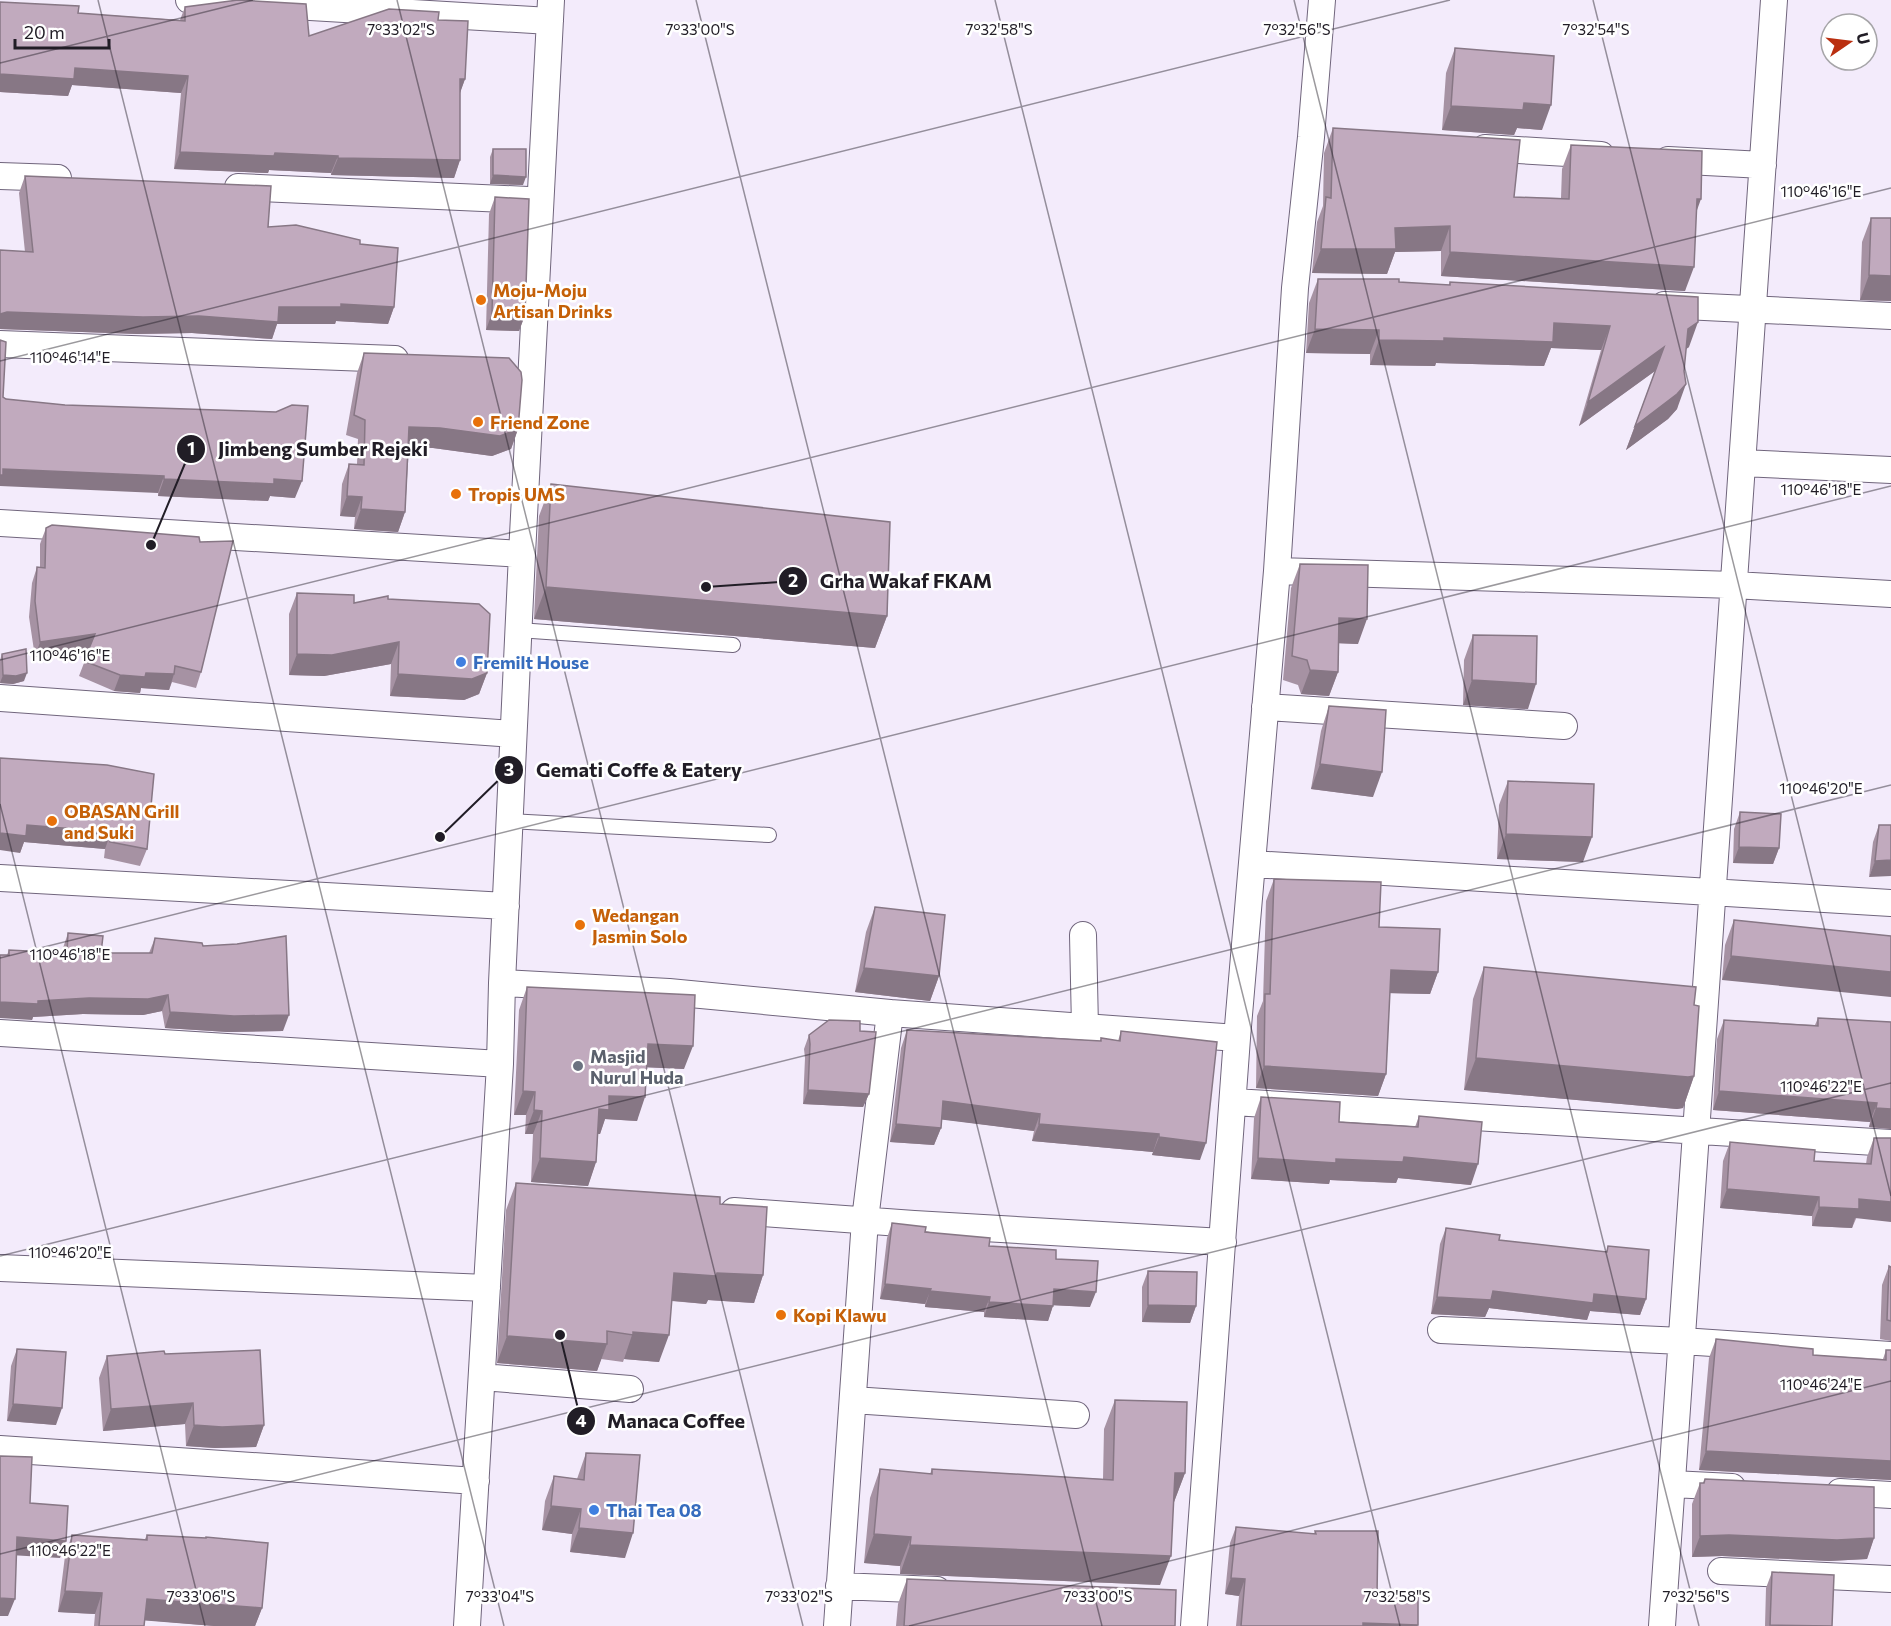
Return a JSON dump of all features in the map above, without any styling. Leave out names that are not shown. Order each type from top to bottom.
[{"type":"street","points":[[189,0],[551,10],[541,201],[520,364],[522,554],[502,983],[500,1064],[503,1194],[487,1288],[467,1626]]},
{"type":"street","points":[[1187,1609],[1223,1242],[1237,1038],[1277,571],[1322,138],[1322,0]]},
{"type":"street","points":[[1662,1626],[1774,0]]},
{"type":"street","points":[[1457,146],[1763,165]]},
{"type":"street","points":[[0,176],[82,179]]},
{"type":"street","points":[[211,185],[541,201]]},
{"type":"street","points":[[1636,303],[1891,316]]},
{"type":"street","points":[[0,344],[414,360]]},
{"type":"street","points":[[1742,463],[1891,470]]},
{"type":"street","points":[[0,524],[522,554]]},
{"type":"street","points":[[1277,571],[1734,585],[1891,594]]},
{"type":"street","points":[[0,698],[513,734]]},
{"type":"street","points":[[1265,707],[1564,726]]},
{"type":"street","points":[[1252,864],[1891,903]]},
{"type":"street","points":[[0,878],[506,906]]},
{"type":"street","points":[[1083,935],[1085,1027]]},
{"type":"street","points":[[502,983],[669,992],[890,1012],[1237,1038]]},
{"type":"street","points":[[837,1626],[865,1220],[890,1012]]},
{"type":"street","points":[[0,1032],[500,1064]]},
{"type":"street","points":[[1234,1102],[1891,1143]]},
{"type":"street","points":[[709,1209],[1223,1242]]},
{"type":"street","points":[[0,1268],[487,1288]]},
{"type":"street","points":[[1441,1330],[1682,1341],[1891,1355]]},
{"type":"street","points":[[482,1377],[630,1389]]},
{"type":"street","points":[[853,1400],[1076,1415]]},
{"type":"street","points":[[0,1449],[476,1481]]},
{"type":"street","points":[[1672,1484],[1753,1488]]},
{"type":"street","points":[[1822,1491],[1891,1495]]},
{"type":"street","points":[[1721,1571],[1891,1579]]},
{"type":"street","points":[[839,1586],[961,1591]]},
{"type":"lane","points":[[518,630],[733,645]]},
{"type":"lane","points":[[509,821],[769,836]]},
{"type":"building","points":[[238,0],[306,4],[309,36],[389,9],[439,12],[438,20],[468,21],[465,79],[460,79],[460,160],[180,152],[188,76],[75,68],[74,79],[0,74],[0,2],[79,6],[78,13],[185,21],[185,7]]},
{"type":"building","points":[[1455,48],[1554,56],[1551,105],[1524,103],[1523,110],[1451,106]]},
{"type":"building","points":[[1333,128],[1520,140],[1514,197],[1569,199],[1571,145],[1702,151],[1701,199],[1697,199],[1694,267],[1450,252],[1450,226],[1395,228],[1396,249],[1321,249],[1326,197],[1331,198]]},
{"type":"building","points":[[493,149],[526,149],[526,177],[493,175]]},
{"type":"building","points":[[25,176],[271,186],[268,227],[296,225],[360,240],[360,244],[398,248],[394,307],[341,304],[341,307],[279,307],[278,322],[199,316],[143,317],[7,312],[0,314],[0,250],[33,252]]},
{"type":"building","points":[[495,197],[529,199],[525,315],[492,313]]},
{"type":"building","points":[[1871,218],[1891,218],[1891,276],[1869,275]]},
{"type":"building","points":[[1318,279],[1399,279],[1399,282],[1450,285],[1450,282],[1698,297],[1698,322],[1688,329],[1684,371],[1686,384],[1677,394],[1635,426],[1664,347],[1588,402],[1610,326],[1554,323],[1553,342],[1444,338],[1444,341],[1379,340],[1379,330],[1315,329]]},
{"type":"building","points":[[0,340],[6,342],[3,397],[6,399],[65,405],[276,412],[292,405],[308,406],[302,481],[274,479],[274,484],[164,479],[164,476],[3,469],[3,475],[0,475]]},
{"type":"building","points":[[364,353],[509,358],[521,372],[518,429],[500,436],[440,428],[409,427],[405,512],[361,509],[362,497],[347,496],[349,464],[364,465],[365,420],[354,415]]},
{"type":"building","points":[[551,484],[890,522],[887,616],[546,587]]},
{"type":"building","points":[[52,525],[199,537],[200,542],[233,541],[201,672],[175,666],[174,674],[146,673],[145,677],[120,675],[84,661],[95,634],[40,642],[35,601],[37,567],[45,568],[46,528]]},
{"type":"building","points":[[1300,564],[1368,565],[1367,619],[1339,618],[1338,672],[1310,670],[1307,660],[1292,656]]},
{"type":"building","points":[[297,593],[354,595],[354,603],[388,596],[388,599],[479,604],[490,614],[487,673],[472,679],[398,674],[399,642],[332,655],[297,654]]},
{"type":"building","points":[[1473,635],[1537,636],[1536,684],[1472,680]]},
{"type":"building","points":[[26,649],[27,673],[16,676],[3,675],[2,654]]},
{"type":"building","points":[[1329,706],[1386,710],[1382,772],[1320,764]]},
{"type":"building","points":[[0,758],[107,765],[154,774],[147,849],[110,842],[111,832],[27,825],[26,836],[0,833]]},
{"type":"building","points":[[1508,781],[1594,784],[1592,837],[1506,834]]},
{"type":"building","points":[[1740,812],[1781,814],[1779,848],[1739,847]]},
{"type":"building","points":[[1879,825],[1891,825],[1891,860],[1875,861]]},
{"type":"building","points":[[1274,879],[1381,882],[1379,927],[1440,929],[1438,972],[1391,970],[1386,1074],[1264,1066],[1265,994],[1270,994]]},
{"type":"building","points":[[875,907],[945,915],[939,976],[864,968]]},
{"type":"building","points":[[1734,920],[1891,936],[1891,972],[1731,956]]},
{"type":"building","points":[[68,933],[103,936],[101,953],[152,953],[155,938],[202,943],[203,946],[237,944],[286,936],[289,1015],[234,1016],[170,1012],[168,995],[148,999],[89,998],[38,1001],[38,1004],[0,1002],[0,955],[9,955],[9,950],[67,953]]},
{"type":"building","points":[[1484,967],[1696,987],[1694,1005],[1699,1006],[1694,1076],[1476,1058]]},
{"type":"building","points":[[527,987],[695,995],[693,1046],[648,1044],[645,1097],[609,1096],[609,1110],[599,1109],[596,1162],[540,1158],[542,1111],[534,1110],[535,1092],[523,1091]]},
{"type":"building","points":[[1818,1018],[1891,1022],[1891,1109],[1876,1108],[1877,1103],[1719,1091],[1724,1020],[1818,1026]]},
{"type":"building","points":[[829,1020],[860,1021],[860,1031],[876,1032],[869,1094],[808,1090],[809,1035]]},
{"type":"building","points":[[907,1030],[1101,1041],[1101,1038],[1120,1041],[1121,1031],[1217,1042],[1206,1143],[1159,1137],[1159,1134],[1039,1124],[1040,1114],[943,1101],[941,1128],[896,1124]]},
{"type":"building","points":[[1261,1097],[1340,1102],[1339,1122],[1418,1127],[1419,1116],[1482,1122],[1478,1164],[1404,1157],[1403,1162],[1336,1159],[1336,1163],[1258,1158]]},
{"type":"building","points":[[1874,1138],[1891,1138],[1891,1202],[1859,1199],[1859,1209],[1819,1207],[1819,1197],[1727,1189],[1730,1142],[1815,1150],[1814,1161],[1871,1164]]},
{"type":"building","points":[[516,1183],[720,1197],[720,1204],[767,1207],[763,1275],[717,1273],[716,1276],[674,1273],[669,1335],[633,1332],[633,1335],[607,1331],[607,1344],[507,1336]]},
{"type":"building","points":[[892,1223],[926,1227],[925,1232],[990,1238],[989,1246],[1056,1250],[1056,1259],[1098,1261],[1096,1292],[1054,1289],[1053,1306],[989,1302],[990,1297],[885,1284]]},
{"type":"building","points":[[1446,1228],[1500,1235],[1499,1240],[1607,1252],[1608,1246],[1649,1250],[1646,1299],[1594,1294],[1593,1303],[1493,1291],[1491,1300],[1437,1297]]},
{"type":"building","points":[[1889,1266],[1891,1267],[1891,1321],[1887,1320]]},
{"type":"building","points":[[1148,1271],[1197,1272],[1196,1306],[1148,1305]]},
{"type":"building","points":[[1716,1339],[1813,1349],[1813,1355],[1886,1360],[1886,1350],[1891,1350],[1891,1461],[1706,1451]]},
{"type":"building","points":[[17,1349],[66,1352],[62,1408],[13,1404]]},
{"type":"building","points":[[260,1350],[264,1425],[222,1427],[194,1425],[193,1403],[111,1409],[107,1356],[164,1351],[165,1354]]},
{"type":"building","points":[[1115,1400],[1187,1402],[1185,1473],[1175,1473],[1171,1556],[910,1545],[911,1537],[874,1534],[880,1469],[932,1474],[932,1469],[1113,1480]]},
{"type":"building","points":[[586,1453],[640,1455],[633,1533],[579,1528],[581,1509],[551,1506],[554,1476],[584,1480]]},
{"type":"building","points":[[0,1456],[32,1457],[30,1503],[68,1506],[66,1541],[17,1537],[15,1599],[0,1598]]},
{"type":"building","points":[[1705,1479],[1874,1487],[1874,1538],[1837,1540],[1729,1535],[1700,1536],[1700,1483],[1704,1483]]},
{"type":"building","points":[[1236,1527],[1316,1534],[1315,1531],[1378,1531],[1377,1596],[1418,1596],[1418,1625],[1363,1623],[1363,1626],[1241,1626],[1245,1579],[1231,1578]]},
{"type":"building","points":[[72,1535],[147,1540],[147,1535],[206,1537],[268,1543],[262,1608],[147,1599],[144,1626],[99,1626],[102,1593],[65,1591]]},
{"type":"building","points":[[1772,1572],[1834,1575],[1832,1626],[1770,1625]]},
{"type":"building","points":[[907,1579],[1176,1590],[1175,1626],[904,1626]]},
{"type":"place","name":"Moju-Moju Artisan Drinks","points":[[481,300]]},
{"type":"place","name":"Friend Zone","points":[[478,422]]},
{"type":"place","name":"Tropis UMS","points":[[456,494]]},
{"type":"place","name":"Jimbeng Sumber Rejeki","points":[[151,545]]},
{"type":"place","name":"Grha Wakaf FKAM","points":[[706,587]]},
{"type":"place","name":"Fremilt House","points":[[461,662]]},
{"type":"place","name":"OBASAN Grill and Suki","points":[[52,821]]},
{"type":"place","name":"Gemati Coffe & Eatery","points":[[440,837]]},
{"type":"place","name":"Wedangan Jasmin Solo","points":[[580,925]]},
{"type":"place","name":"Masjid Nurul Huda","points":[[578,1066]]},
{"type":"place","name":"Kopi Klawu","points":[[781,1315]]},
{"type":"place","name":"Manaca Coffee","points":[[560,1335]]},
{"type":"place","name":"Thai Tea 08","points":[[594,1510]]}]
